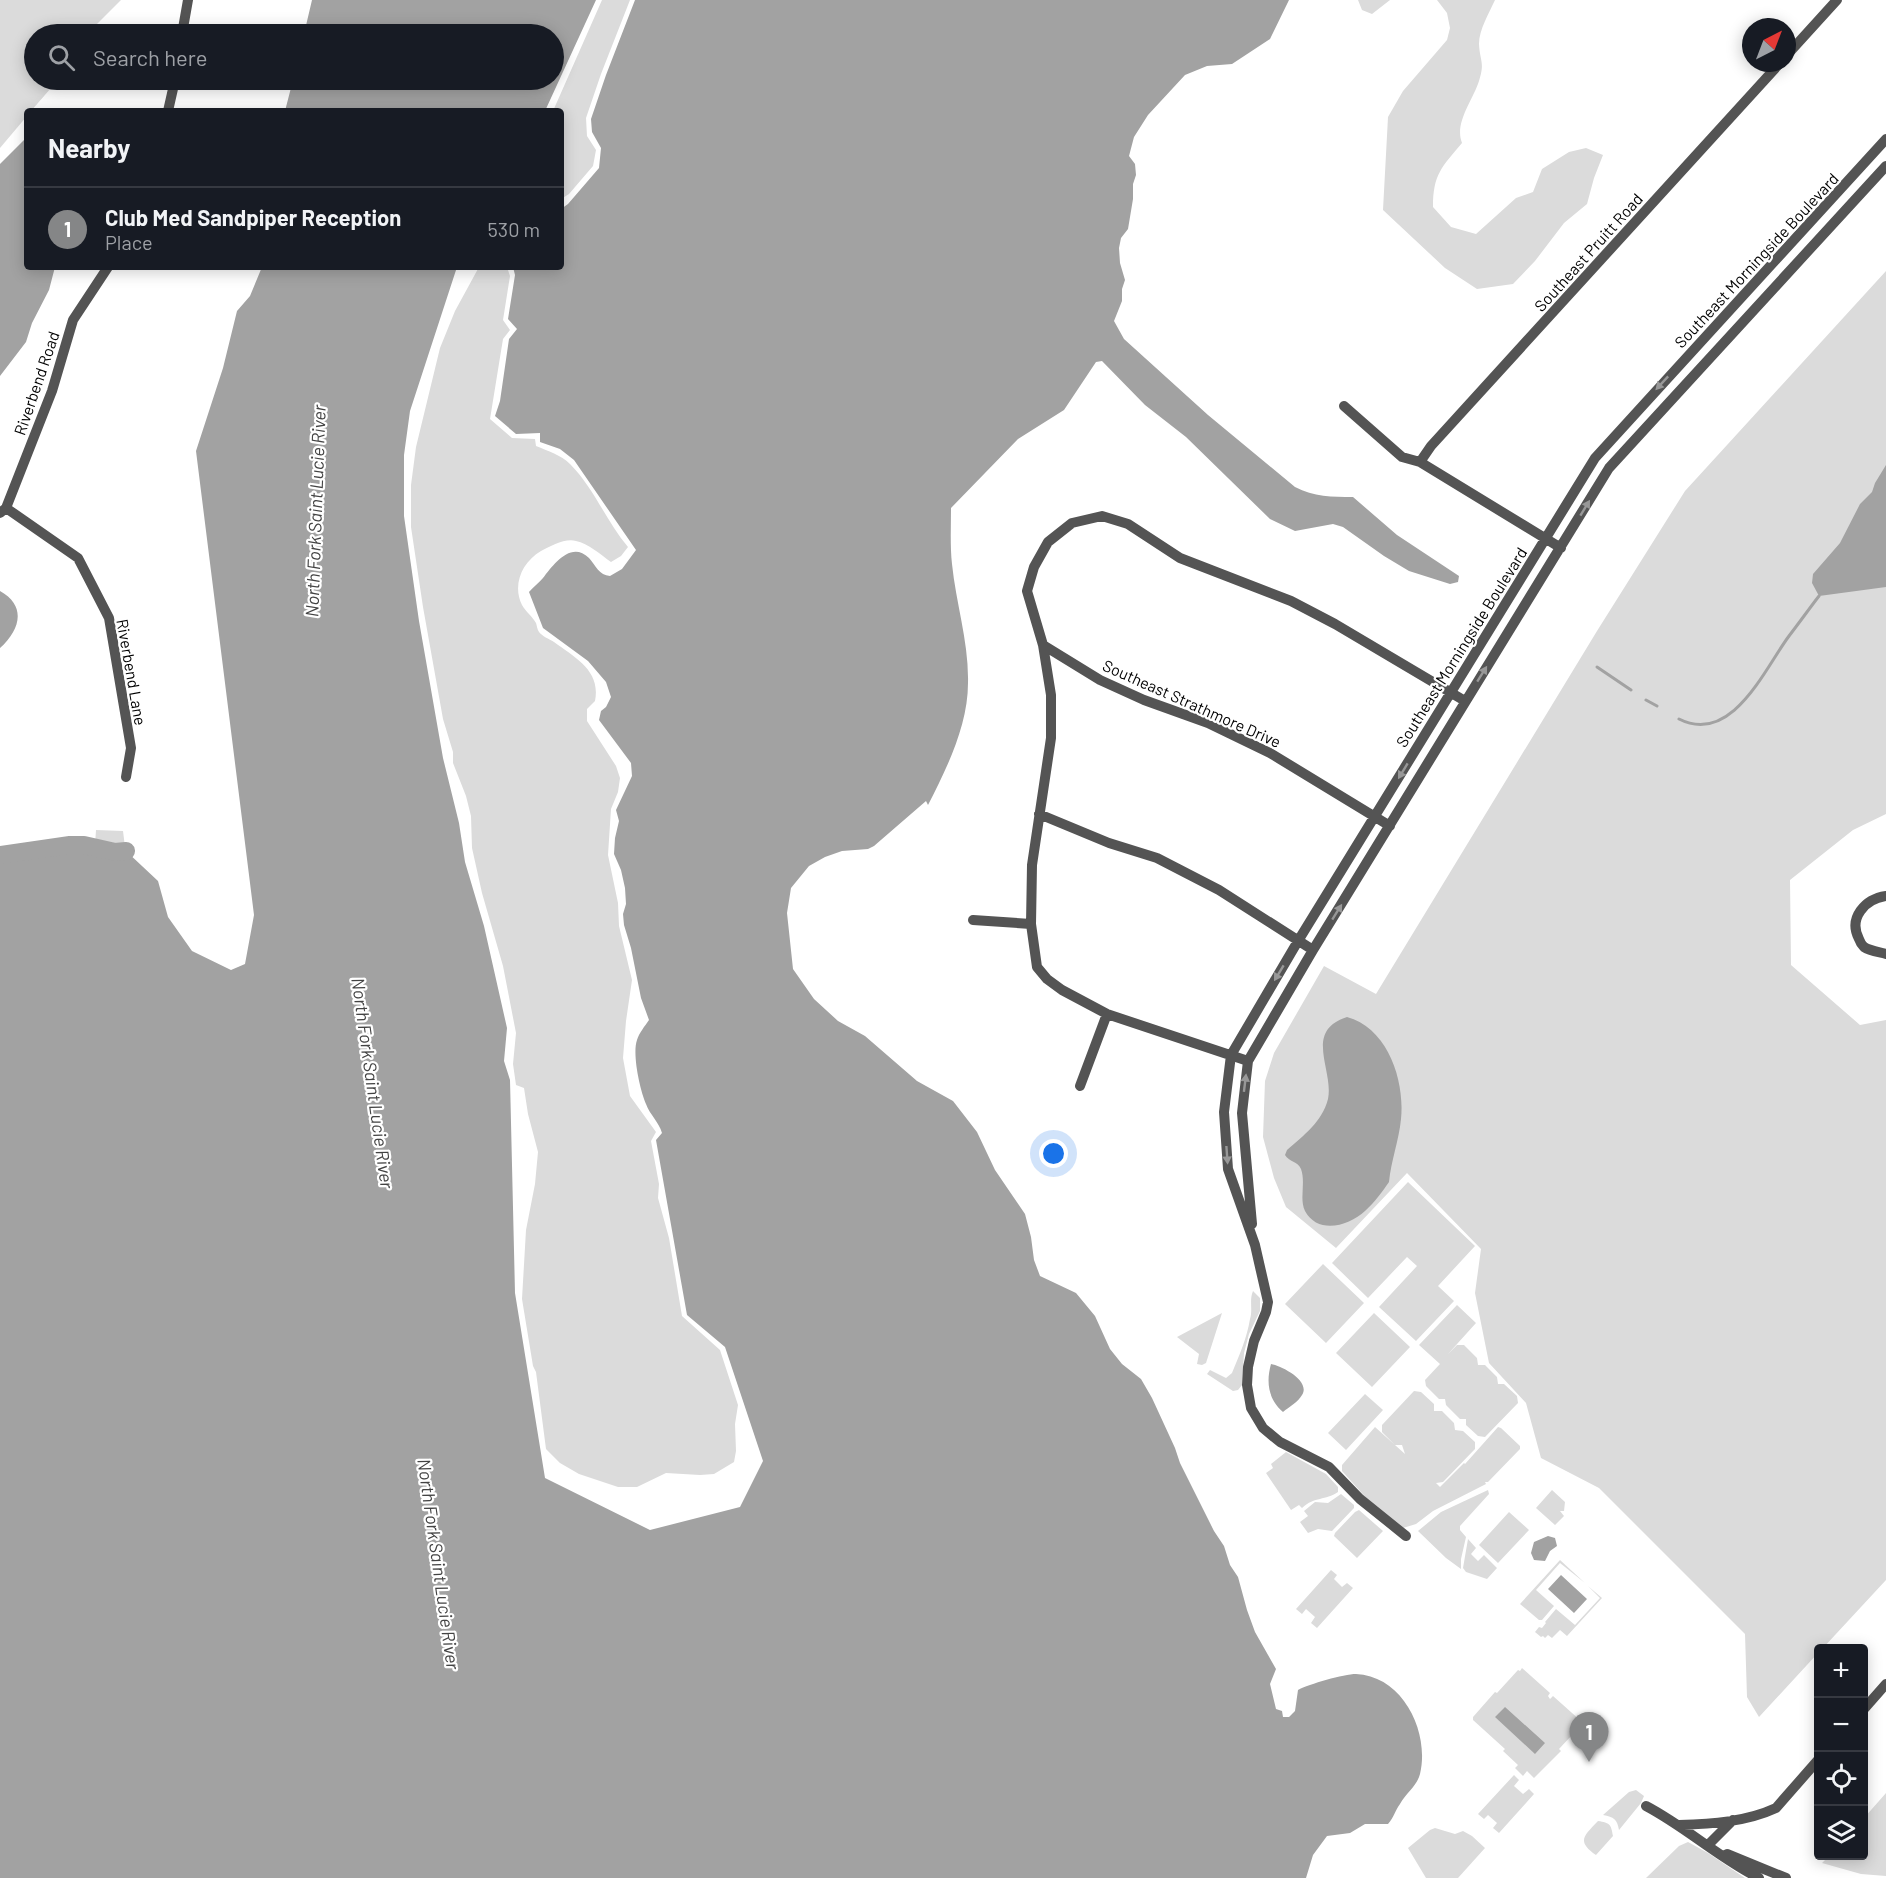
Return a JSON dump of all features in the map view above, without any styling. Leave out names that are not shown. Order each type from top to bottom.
[{"type":"street","points":[[184,24],[188,0]]},
{"type":"street","points":[[1796,45],[1837,0]]},
{"type":"street","name":"Southeast Pruitt Road","points":[[1420,462],[1431,446],[1772,72]]},
{"type":"street","points":[[169,108],[173,90]]},
{"type":"street","name":"Southeast Morningside Boulevard","points":[[1406,1536],[1360,1499],[1329,1467],[1280,1442],[1263,1428],[1251,1408],[1247,1385],[1248,1366],[1268,1302],[1255,1245],[1228,1169],[1224,1112],[1231,1055],[1298,941],[1595,458],[1886,138]]},
{"type":"street","name":"Southeast Morningside Boulevard","points":[[1255,1245],[1242,1113],[1248,1061],[1313,950],[1609,468],[1886,166]]},
{"type":"street","points":[[1859,169],[1872,181]]},
{"type":"street","name":"Riverbend Road","points":[[3,511],[52,390],[73,320],[106,270]]},
{"type":"street","points":[[1750,288],[1763,300]]},
{"type":"street","points":[[1344,406],[1402,457],[1420,462],[1561,548]]},
{"type":"street","points":[[1642,406],[1654,418]]},
{"type":"street","name":"Riverbend Lane","points":[[3,511],[78,558],[109,618],[131,748],[126,777]]},
{"type":"street","points":[[1248,1061],[1107,1014],[1062,990],[1047,979],[1037,967],[1031,924],[1032,865],[1051,738],[1051,695],[1043,645],[1027,591],[1034,567],[1048,542],[1072,523],[1102,516],[1128,524],[1180,558],[1291,600],[1466,701]]},
{"type":"street","name":"Southeast Strathmore Drive","points":[[1043,645],[1100,680],[1144,700],[1208,723],[1270,753],[1390,826]]},
{"type":"street","points":[[1040,814],[1109,843],[1157,858],[1219,890],[1313,950]]},
{"type":"street","points":[[1886,896],[1877,897],[1864,905],[1855,920],[1855,932],[1862,946],[1886,954]]},
{"type":"street","points":[[973,920],[1031,924]]},
{"type":"street","points":[[1080,1086],[1107,1014]]},
{"type":"street","points":[[1868,1704],[1886,1684]]},
{"type":"street","points":[[1679,1825],[1712,1824],[1776,1808],[1814,1765]]},
{"type":"street","points":[[1646,1806],[1679,1825],[1740,1869],[1758,1878]]},
{"type":"street","points":[[1708,1845],[1733,1820]]},
{"type":"street","points":[[1708,1845],[1786,1878]]},
{"type":"shaded area","points":[[0,0],[121,0],[97,24],[24,24],[24,90],[49,90],[34,108],[24,108],[24,120],[0,148]]},
{"type":"shaded area","points":[[602,0],[630,0],[586,118],[587,136],[596,150],[593,166],[564,197],[564,108],[554,108]]},
{"type":"shaded area","points":[[1358,0],[1390,0],[1372,14],[1362,10]]},
{"type":"shaded area","points":[[1437,0],[1495,0],[1481,33],[1479,44],[1482,70],[1462,120],[1460,135],[1462,143],[1440,172],[1433,196],[1433,207],[1451,227],[1476,234],[1516,198],[1533,192],[1542,169],[1569,152],[1586,148],[1603,155],[1587,204],[1564,223],[1535,261],[1513,284],[1477,289],[1445,268],[1383,210],[1388,117],[1403,91],[1447,40],[1450,28],[1447,13]]},
{"type":"shaded area","points":[[477,270],[508,270],[510,276],[503,320],[510,330],[503,339],[490,419],[512,438],[535,439],[536,446],[570,464],[586,483],[628,547],[621,556],[611,562],[581,542],[572,540],[558,543],[541,551],[529,561],[521,575],[518,590],[522,605],[536,623],[539,632],[578,660],[590,673],[596,691],[595,701],[587,709],[587,721],[616,766],[620,778],[618,792],[611,809],[608,855],[618,903],[619,926],[632,980],[623,1058],[630,1096],[656,1132],[651,1141],[659,1184],[658,1198],[669,1238],[682,1316],[720,1350],[738,1405],[734,1462],[714,1474],[666,1473],[637,1487],[618,1487],[579,1474],[560,1463],[546,1449],[536,1372],[533,1366],[522,1299],[526,1230],[535,1184],[538,1152],[524,1088],[516,1085],[513,1064],[516,1033],[503,966],[472,848],[471,816],[453,763],[453,752],[443,719],[411,527],[411,485],[416,447],[440,348],[455,311]]},
{"type":"shaded area","points":[[1886,271],[1886,814],[1853,830],[1790,880],[1791,965],[1860,1025],[1886,1020],[1886,1580],[1827,1644],[1814,1644],[1814,1657],[1759,1717],[1747,1697],[1745,1634],[1599,1488],[1541,1458],[1526,1403],[1489,1363],[1475,1293],[1481,1249],[1407,1173],[1336,1248],[1286,1207],[1274,1178],[1263,1137],[1265,1081],[1274,1053],[1324,966],[1376,994],[1685,491]]},
{"type":"shaded area","points":[[96,830],[123,831],[125,847],[95,845]]},
{"type":"shaded area","points":[[1408,1182],[1475,1246],[1438,1286],[1454,1301],[1416,1341],[1379,1307],[1417,1266],[1407,1257],[1368,1298],[1332,1263]]},
{"type":"shaded area","points":[[1323,1264],[1364,1303],[1326,1343],[1285,1304]]},
{"type":"shaded area","points":[[1253,1291],[1260,1298],[1260,1311],[1249,1334],[1244,1353],[1242,1385],[1238,1390],[1233,1391],[1207,1374],[1210,1370],[1226,1378],[1232,1373],[1247,1333]]},
{"type":"shaded area","points":[[1457,1305],[1476,1323],[1448,1354],[1457,1345],[1464,1345],[1477,1358],[1478,1365],[1485,1365],[1497,1377],[1498,1384],[1504,1384],[1517,1396],[1518,1403],[1485,1437],[1478,1436],[1466,1425],[1466,1419],[1460,1419],[1446,1405],[1445,1399],[1439,1399],[1426,1386],[1425,1380],[1440,1364],[1419,1345]]},
{"type":"shaded area","points":[[1222,1313],[1206,1363],[1197,1364],[1199,1354],[1177,1337]]},
{"type":"shaded area","points":[[1374,1313],[1410,1347],[1372,1387],[1336,1353]]},
{"type":"shaded area","points":[[1414,1391],[1421,1392],[1434,1404],[1434,1411],[1442,1411],[1454,1423],[1455,1430],[1463,1431],[1475,1442],[1475,1449],[1443,1482],[1436,1483],[1440,1487],[1465,1464],[1498,1427],[1520,1446],[1520,1449],[1488,1482],[1485,1482],[1486,1484],[1433,1511],[1416,1524],[1403,1528],[1369,1501],[1342,1471],[1342,1465],[1375,1427],[1395,1445],[1382,1432],[1382,1425]],"holes":[[[1395,1445],[1402,1445],[1405,1454]]]},
{"type":"shaded area","points":[[1365,1394],[1383,1410],[1346,1450],[1328,1433]]},
{"type":"shaded area","points":[[1286,1452],[1326,1474],[1338,1487],[1338,1492],[1311,1502],[1302,1508],[1299,1505],[1291,1510],[1266,1473],[1273,1468],[1271,1464]]},
{"type":"shaded area","points":[[1488,1490],[1489,1494],[1460,1526],[1460,1530],[1466,1537],[1461,1569],[1418,1531],[1441,1512]]},
{"type":"shaded area","points":[[1552,1490],[1565,1502],[1564,1511],[1560,1511],[1564,1516],[1555,1525],[1536,1508]]},
{"type":"shaded area","points":[[1341,1494],[1354,1505],[1354,1508],[1332,1531],[1318,1529],[1308,1533],[1300,1522],[1308,1516],[1304,1511],[1315,1502],[1328,1503]]},
{"type":"shaded area","points":[[1359,1510],[1383,1531],[1357,1558],[1334,1536]]},
{"type":"shaded area","points":[[1509,1512],[1529,1530],[1498,1563],[1479,1545]]},
{"type":"shaded area","points":[[1468,1539],[1476,1548],[1471,1554],[1478,1561],[1484,1555],[1497,1568],[1487,1579],[1466,1572],[1463,1568]]},
{"type":"shaded area","points":[[1560,1560],[1585,1583],[1560,1563],[1536,1590],[1554,1606],[1542,1620],[1539,1620],[1520,1604]]},
{"type":"shaded area","points":[[1331,1570],[1337,1575],[1334,1579],[1342,1587],[1347,1583],[1353,1588],[1317,1628],[1311,1623],[1315,1617],[1306,1609],[1302,1614],[1296,1609]]},
{"type":"shaded area","points":[[1588,1586],[1602,1598],[1567,1636],[1560,1630],[1552,1638],[1548,1635],[1545,1638],[1541,1637],[1535,1632],[1539,1627],[1542,1628],[1556,1609],[1575,1625],[1600,1598]]},
{"type":"shaded area","points":[[1522,1668],[1550,1693],[1548,1696],[1550,1699],[1553,1696],[1581,1721],[1559,1749],[1561,1751],[1534,1778],[1527,1771],[1523,1776],[1515,1768],[1518,1765],[1503,1751],[1505,1749],[1473,1720],[1473,1717],[1495,1692],[1497,1693]]},
{"type":"shaded area","points":[[1514,1775],[1519,1780],[1514,1786],[1523,1794],[1529,1789],[1534,1794],[1499,1833],[1493,1828],[1497,1823],[1488,1815],[1484,1819],[1478,1814]]},
{"type":"shaded area","points":[[1636,1790],[1644,1796],[1619,1830],[1614,1819],[1603,1815],[1629,1792]]},
{"type":"shaded area","points":[[1886,1793],[1886,1876],[1861,1874],[1822,1863],[1825,1860],[1868,1860],[1868,1813]]},
{"type":"shaded area","points":[[1598,1821],[1609,1825],[1613,1836],[1596,1855],[1586,1846],[1584,1838]]},
{"type":"shaded area","points":[[1435,1828],[1455,1834],[1463,1831],[1485,1848],[1458,1878],[1426,1878],[1408,1848]]},
{"type":"shaded area","points":[[1688,1842],[1745,1878],[1646,1878],[1679,1846]]},
{"type":"water","points":[[312,0],[596,0],[564,70],[564,24],[306,24]]},
{"type":"water","name":"North Fork Saint Lucie River","points":[[635,0],[1289,0],[1270,39],[1232,64],[1207,66],[1185,75],[1148,115],[1134,137],[1129,156],[1135,164],[1133,199],[1128,229],[1121,238],[1119,248],[1125,280],[1122,301],[1114,321],[1124,339],[1208,415],[1295,487],[1316,495],[1353,497],[1397,535],[1459,576],[1458,582],[1450,584],[1409,571],[1343,527],[1333,524],[1295,531],[1270,519],[1186,437],[1145,405],[1102,361],[1096,362],[1064,410],[1018,439],[951,508],[951,557],[968,668],[967,699],[955,746],[928,805],[926,801],[874,846],[868,849],[842,851],[809,866],[791,888],[787,913],[793,969],[814,999],[838,1021],[865,1036],[917,1081],[953,1101],[977,1132],[995,1170],[1025,1214],[1034,1260],[1040,1276],[1076,1293],[1095,1316],[1110,1349],[1122,1364],[1141,1379],[1152,1398],[1180,1463],[1214,1531],[1224,1546],[1230,1565],[1238,1577],[1255,1632],[1276,1669],[1270,1684],[1276,1709],[1282,1711],[1283,1717],[1289,1717],[1295,1711],[1298,1690],[1327,1680],[1356,1674],[1373,1677],[1387,1685],[1400,1695],[1409,1709],[1417,1724],[1421,1741],[1422,1758],[1420,1774],[1416,1782],[1388,1824],[1365,1824],[1350,1833],[1327,1836],[1313,1855],[1306,1878],[0,1878],[0,855],[78,845],[126,851],[158,881],[168,917],[192,951],[231,970],[245,964],[254,915],[196,451],[223,368],[237,311],[250,296],[261,270],[456,270],[410,411],[404,455],[404,516],[419,621],[443,758],[459,823],[465,862],[484,926],[507,1028],[504,1061],[510,1080],[515,1293],[545,1478],[650,1530],[740,1507],[763,1461],[725,1347],[687,1315],[656,1140],[662,1133],[646,1104],[637,1072],[635,1054],[637,1040],[649,1020],[641,998],[624,925],[625,888],[614,854],[619,821],[616,810],[632,776],[631,763],[599,720],[601,711],[611,697],[606,682],[588,661],[543,628],[529,592],[557,561],[569,553],[582,553],[600,572],[610,576],[622,569],[636,550],[574,460],[560,449],[540,442],[540,433],[516,434],[495,416],[500,401],[509,339],[517,329],[508,319],[515,275],[514,270],[564,270],[564,207],[599,168],[601,148],[592,132],[591,119]]},
{"type":"water","points":[[290,90],[555,90],[546,108],[286,108]]},
{"type":"water","points":[[24,140],[24,270],[54,270],[49,290],[32,323],[26,342],[0,376],[0,164]]},
{"type":"water","points":[[1886,465],[1886,587],[1819,596],[1812,583],[1813,574],[1840,543],[1860,504],[1872,492]]},
{"type":"water","points":[[0,591],[14,604],[18,618],[12,634],[0,648]]},
{"type":"water","points":[[1347,1017],[1373,1032],[1391,1058],[1400,1089],[1401,1119],[1389,1182],[1372,1204],[1351,1221],[1325,1226],[1311,1219],[1305,1211],[1301,1169],[1285,1155],[1287,1150],[1317,1121],[1325,1107],[1329,1088],[1323,1041],[1326,1032],[1334,1023]]},
{"type":"water","points":[[1271,1364],[1294,1375],[1304,1390],[1300,1398],[1283,1412],[1271,1396],[1269,1377]]},
{"type":"water","points":[[1548,1536],[1555,1538],[1557,1546],[1550,1551],[1545,1561],[1534,1560],[1531,1553],[1534,1542]]},
{"type":"water","points":[[1561,1575],[1587,1599],[1574,1613],[1548,1589]]},
{"type":"water","points":[[1505,1707],[1545,1743],[1535,1754],[1495,1717]]},
{"type":"waterway","points":[[1679,719],[1698,724],[1715,722],[1731,713],[1758,683],[1819,596]]},
{"type":"waterway","points":[[1597,667],[1631,690]]},
{"type":"waterway","points":[[1646,700],[1657,706]]},
{"type":"waterway","points":[[0,855],[70,845],[84,845],[115,852],[126,851]]},
{"type":"place","name":"Club Med Sandpiper Reception","points":[[1589,1762]]}]
